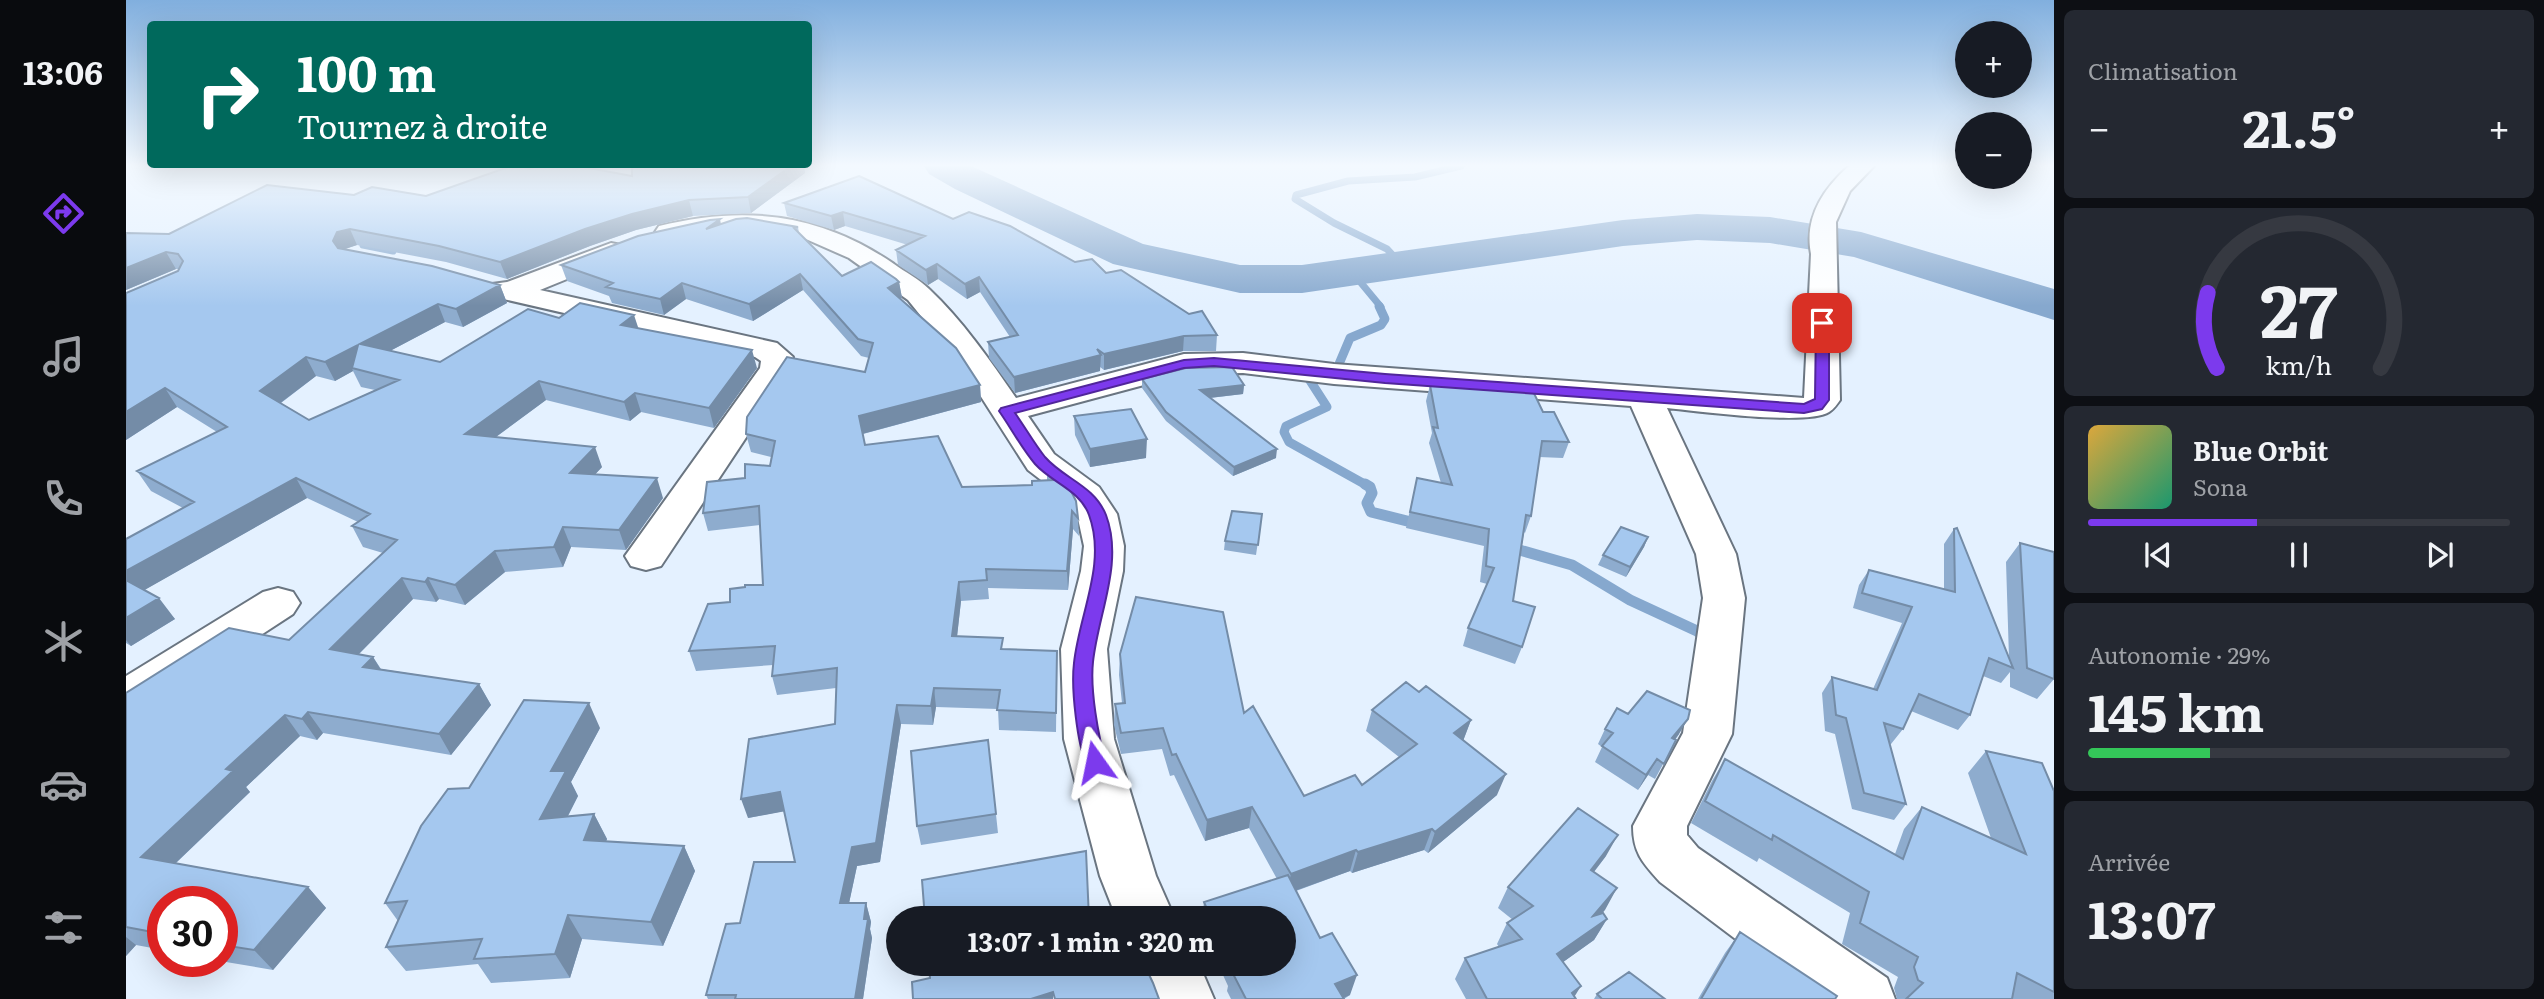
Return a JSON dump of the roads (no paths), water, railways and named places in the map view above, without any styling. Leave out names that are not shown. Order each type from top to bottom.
[{"type":"street","points":[[1006,411],[1184,364],[1243,363],[1296,371],[1645,398],[1804,408],[1816,406],[1822,400],[1824,238],[1832,213]]},
{"type":"street","points":[[509,292],[594,257],[678,229],[717,223],[759,222],[805,229],[859,252],[918,293],[975,362],[1041,462],[1085,495],[1097,514],[1104,546],[1102,571],[1083,664],[1089,739],[1128,876],[1141,906]]},
{"type":"street","points":[[471,281],[766,350],[777,357],[776,368],[646,556]]},
{"type":"street","points":[[1645,398],[1716,554],[1724,598],[1707,734],[1660,826],[1660,844],[1679,865],[1864,999]]},
{"type":"street","points":[[126,699],[278,603]]},
{"type":"street","points":[[1173,976],[1184,999]]},
{"type":"waterway","points":[[1038,213],[1129,254],[1240,279],[1302,279],[1623,233],[1697,227],[1770,230],[1861,245],[2054,305]]},
{"type":"waterway","points":[[1317,213],[1387,249],[1402,265]]},
{"type":"waterway","points":[[363,245],[393,251]]},
{"type":"waterway","points":[[1352,272],[1381,307]]},
{"type":"waterway","points":[[1339,364],[1350,338],[1381,325],[1385,319],[1379,306]]},
{"type":"waterway","points":[[1315,369],[1309,379],[1327,407],[1286,426],[1284,432],[1289,442],[1368,486]]},
{"type":"waterway","points":[[1365,484],[1370,487],[1372,493],[1367,503],[1371,512],[1419,524]]},
{"type":"waterway","points":[[1509,547],[1572,565],[1630,600],[1697,631],[1708,639]]}]
